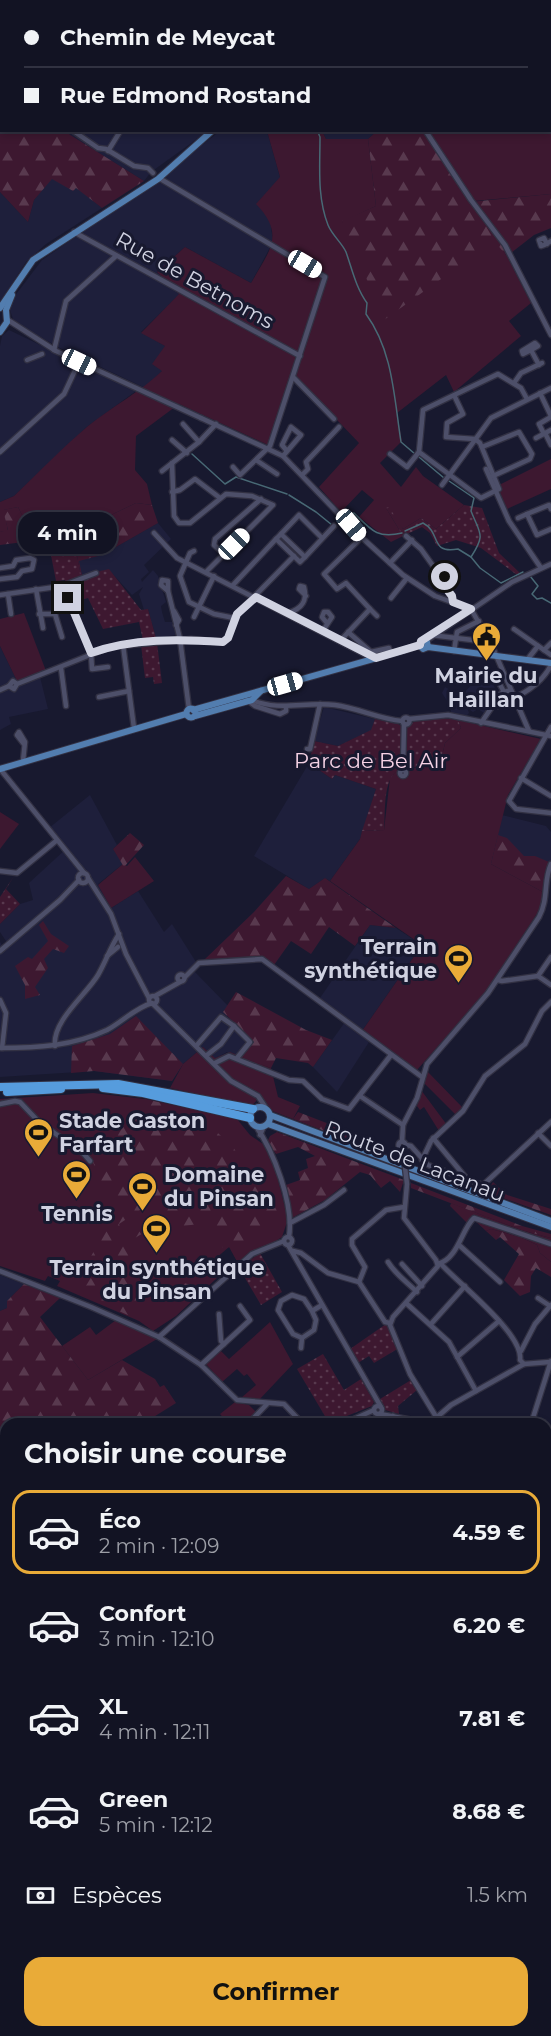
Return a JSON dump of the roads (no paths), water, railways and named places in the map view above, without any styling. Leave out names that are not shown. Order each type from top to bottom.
[{"type":"highway","points":[[0,1087],[118,1084],[254,1109]]},
{"type":"highway","points":[[0,1092],[110,1089],[142,1092],[253,1122]]},
{"type":"main road","points":[[2,329],[3,313],[15,289],[42,254],[127,198],[211,132]]},
{"type":"main road","points":[[0,769],[133,725],[255,697],[426,642],[454,651],[551,664]]},
{"type":"main road","points":[[253,1122],[254,1109],[266,1108],[270,1115],[266,1125]]},
{"type":"main road","name":"Route de Lacanau","points":[[270,1115],[551,1221]]},
{"type":"main road","name":"Route de Lacanau","points":[[253,1122],[551,1227]]},
{"type":"street","points":[[75,132],[98,148],[134,166],[148,168],[156,176],[325,277],[294,378],[268,449],[240,475],[233,467]]},
{"type":"street","points":[[108,151],[120,132]]},
{"type":"street","points":[[426,132],[500,239],[551,334]]},
{"type":"street","name":"Rue de Betnoms","points":[[74,232],[300,357]]},
{"type":"street","points":[[54,350],[66,301],[116,256]]},
{"type":"street","points":[[3,313],[13,325],[54,350],[283,456],[362,537],[407,578],[435,596],[471,609],[496,656],[529,731]]},
{"type":"street","points":[[2,329],[13,325]]},
{"type":"street","points":[[514,383],[521,373],[541,364],[531,350]]},
{"type":"street","points":[[27,360],[42,354]]},
{"type":"street","points":[[0,452],[64,394],[79,362]]},
{"type":"street","points":[[390,454],[410,469],[419,452],[423,410],[498,374],[521,388],[527,399]]},
{"type":"street","points":[[294,378],[334,419]]},
{"type":"street","points":[[442,485],[491,418],[551,388]]},
{"type":"street","points":[[540,393],[551,416],[539,424],[551,445]]},
{"type":"street","points":[[419,452],[481,498],[499,489],[482,447],[475,439],[446,437],[447,423],[463,414],[454,395]]},
{"type":"street","points":[[183,424],[199,442]]},
{"type":"street","points":[[162,471],[187,453],[216,425]]},
{"type":"street","points":[[283,456],[301,435],[291,427],[282,445],[287,451]]},
{"type":"street","points":[[302,475],[308,469],[306,462],[339,427]]},
{"type":"street","points":[[482,447],[519,432],[534,459],[493,476]]},
{"type":"street","points":[[172,440],[187,453]]},
{"type":"street","points":[[268,449],[292,464]]},
{"type":"street","points":[[256,460],[277,474]]},
{"type":"street","points":[[172,463],[174,516],[183,524],[190,523],[226,494],[261,499],[273,505],[206,572]]},
{"type":"street","points":[[486,469],[509,520],[541,568]]},
{"type":"street","points":[[172,492],[180,490],[195,479],[220,498]]},
{"type":"street","points":[[224,554],[214,545],[215,539],[261,499]]},
{"type":"street","points":[[518,518],[549,505],[551,509]]},
{"type":"street","points":[[527,514],[537,535],[551,529]]},
{"type":"street","points":[[233,585],[299,515],[322,538]]},
{"type":"street","points":[[276,539],[300,562],[334,526]]},
{"type":"street","points":[[154,533],[174,555],[186,562],[372,658]]},
{"type":"street","points":[[281,534],[305,557]]},
{"type":"street","points":[[406,536],[412,540],[442,579],[453,602]]},
{"type":"street","points":[[362,537],[324,576],[339,590],[346,583],[377,616]]},
{"type":"street","points":[[390,563],[412,540]]},
{"type":"street","points":[[194,551],[180,576],[189,602],[199,608],[234,618]]},
{"type":"street","points":[[0,690],[9,686],[13,681],[17,684],[61,668],[91,653],[123,645],[180,639],[225,641],[234,618],[257,598],[295,557]]},
{"type":"street","points":[[0,567],[13,566],[16,560],[30,558],[34,566],[32,569],[22,571],[17,577],[0,579]]},
{"type":"street","points":[[426,642],[512,582],[551,564]]},
{"type":"street","points":[[0,595],[62,586],[96,573]]},
{"type":"street","points":[[194,617],[214,576]]},
{"type":"street","points":[[391,598],[407,578]]},
{"type":"street","points":[[62,586],[91,653],[94,671],[108,667]]},
{"type":"street","points":[[36,590],[43,628]]},
{"type":"street","points":[[168,591],[179,620],[176,625],[191,712]]},
{"type":"street","points":[[8,594],[12,614]]},
{"type":"street","points":[[288,613],[299,609],[306,596]]},
{"type":"street","points":[[340,641],[370,609]]},
{"type":"street","points":[[39,614],[55,614],[62,637]]},
{"type":"street","points":[[454,651],[457,632],[479,621]]},
{"type":"street","points":[[322,632],[327,623]]},
{"type":"street","points":[[514,629],[551,656]]},
{"type":"street","points":[[348,632],[371,652],[389,648],[391,654]]},
{"type":"street","points":[[426,642],[456,638],[489,642]]},
{"type":"street","points":[[544,650],[551,643]]},
{"type":"street","points":[[123,645],[133,725]]},
{"type":"street","points":[[528,660],[538,646]]},
{"type":"street","points":[[498,706],[515,698],[544,678],[551,664]]},
{"type":"street","points":[[61,668],[66,706]]},
{"type":"street","points":[[503,672],[496,676],[504,693]]},
{"type":"street","points":[[481,723],[494,704],[493,698],[511,690]]},
{"type":"street","points":[[99,697],[129,691]]},
{"type":"street","points":[[286,707],[286,711],[280,714],[255,706],[255,697],[286,707],[320,704],[344,707],[404,724]]},
{"type":"street","points":[[307,749],[310,749],[320,704]]},
{"type":"street","points":[[404,770],[405,718],[448,715],[548,735]]},
{"type":"street","points":[[551,727],[510,796],[513,807],[551,813]]},
{"type":"street","points":[[23,761],[24,744]]},
{"type":"street","points":[[0,769],[56,841],[77,864],[83,879],[96,887],[119,942],[160,1008],[231,1081],[259,1098],[266,1108]]},
{"type":"street","points":[[521,778],[551,796]]},
{"type":"street","points":[[0,871],[17,873],[56,841]]},
{"type":"street","points":[[521,1351],[499,1321],[440,1264],[405,1220],[404,1207],[408,1198],[403,1125],[417,1098],[431,1058],[498,980],[546,904],[547,878],[551,864]]},
{"type":"street","points":[[0,951],[83,879]]},
{"type":"street","points":[[55,1046],[55,1036],[69,1012],[98,975],[109,952],[119,942]]},
{"type":"street","points":[[538,976],[551,957]]},
{"type":"street","points":[[0,1001],[6,1013],[1,1048],[55,1046],[104,1031],[144,1006],[203,963],[262,959],[423,1077]]},
{"type":"street","points":[[498,980],[538,976],[551,986]]},
{"type":"street","points":[[422,1160],[433,1138],[462,1112],[485,1076],[525,1044],[541,1012],[551,1002]]},
{"type":"street","points":[[197,1045],[221,1017],[250,1042],[237,1058]]},
{"type":"street","points":[[207,1055],[221,1044],[234,1026]]},
{"type":"street","points":[[215,1063],[224,1056],[237,1058],[289,1080],[303,1081],[322,1099],[347,1109],[360,1096],[391,1055]]},
{"type":"street","points":[[360,1096],[403,1125]]},
{"type":"street","points":[[254,1109],[259,1098]]},
{"type":"street","points":[[0,1104],[20,1102],[39,1122],[85,1154],[90,1161]]},
{"type":"street","points":[[253,1122],[275,1159],[290,1223],[287,1243],[378,1409],[389,1418]]},
{"type":"street","points":[[404,1145],[411,1146],[428,1165],[483,1185],[488,1184],[551,1122]]},
{"type":"street","points":[[260,1134],[266,1125]]},
{"type":"street","points":[[538,1133],[551,1146]]},
{"type":"street","points":[[433,1138],[467,1179]]},
{"type":"street","points":[[290,1223],[324,1205],[344,1190]]},
{"type":"street","points":[[359,1282],[365,1267],[355,1252],[352,1239],[386,1210],[404,1207]]},
{"type":"street","points":[[390,1323],[459,1245],[474,1218],[551,1244]]},
{"type":"street","points":[[287,1243],[328,1272],[359,1282],[386,1322],[390,1323],[410,1374],[433,1418]]},
{"type":"street","points":[[159,1337],[252,1254],[287,1243]]},
{"type":"street","points":[[459,1245],[500,1282]]},
{"type":"street","points":[[387,1262],[397,1276],[404,1279],[417,1292]]},
{"type":"street","points":[[402,1264],[422,1286]]},
{"type":"street","points":[[0,1272],[91,1307],[159,1337],[201,1365],[237,1400],[287,1406],[298,1418]]},
{"type":"street","points":[[431,1324],[465,1286]]},
{"type":"street","points":[[292,1295],[304,1299],[316,1320],[314,1330],[302,1338],[293,1334],[278,1310],[281,1301],[292,1295]]},
{"type":"street","points":[[524,1364],[520,1360],[521,1351],[535,1324],[551,1306],[538,1298]]},
{"type":"street","points":[[406,1303],[449,1342],[476,1391]]},
{"type":"street","points":[[312,1311],[322,1305]]},
{"type":"street","points":[[201,1365],[238,1334],[250,1320],[240,1306]]},
{"type":"street","points":[[219,1314],[221,1341],[224,1344]]},
{"type":"street","points":[[457,1357],[499,1321]]},
{"type":"street","points":[[301,1348],[302,1338]]},
{"type":"street","points":[[439,1418],[451,1406],[524,1364],[550,1362],[533,1418]]},
{"type":"street","points":[[254,1418],[268,1403]]},
{"type":"street","points":[[363,1418],[378,1409]]},
{"type":"street","points":[[357,1418],[378,1409]]},
{"type":"waterway","points":[[318,132],[324,214],[330,229],[346,252],[357,285],[367,303],[366,314],[382,343],[391,375],[401,442],[415,454]]},
{"type":"waterway","points":[[192,454],[225,484],[236,477],[287,494]]},
{"type":"waterway","points":[[419,457],[444,478]]},
{"type":"waterway","points":[[449,481],[474,498],[471,511],[480,538],[471,557],[480,568],[501,583],[523,572]]},
{"type":"waterway","points":[[289,495],[332,525]]},
{"type":"waterway","points":[[343,516],[354,513],[380,534],[402,533]]},
{"type":"waterway","points":[[405,531],[423,523],[429,527],[439,546],[449,550],[458,549],[471,557]]},
{"type":"waterway","points":[[530,576],[538,586],[532,594],[537,599],[542,598],[551,603]]},
{"type":"place","name":"Mairie du Haillan","points":[[486,662]]},
{"type":"place","name":"Terrain synthétique","points":[[458,984]]},
{"type":"place","name":"Stade Gaston Farfart","points":[[38,1158]]},
{"type":"place","name":"Tennis","points":[[77,1200]]},
{"type":"place","name":"Domaine du Pinsan","points":[[143,1212]]},
{"type":"place","name":"Terrain synthétique du Pinsan","points":[[157,1254]]},
{"type":"park label","name":"Parc de Bel Air","points":[[371,760]]}]
